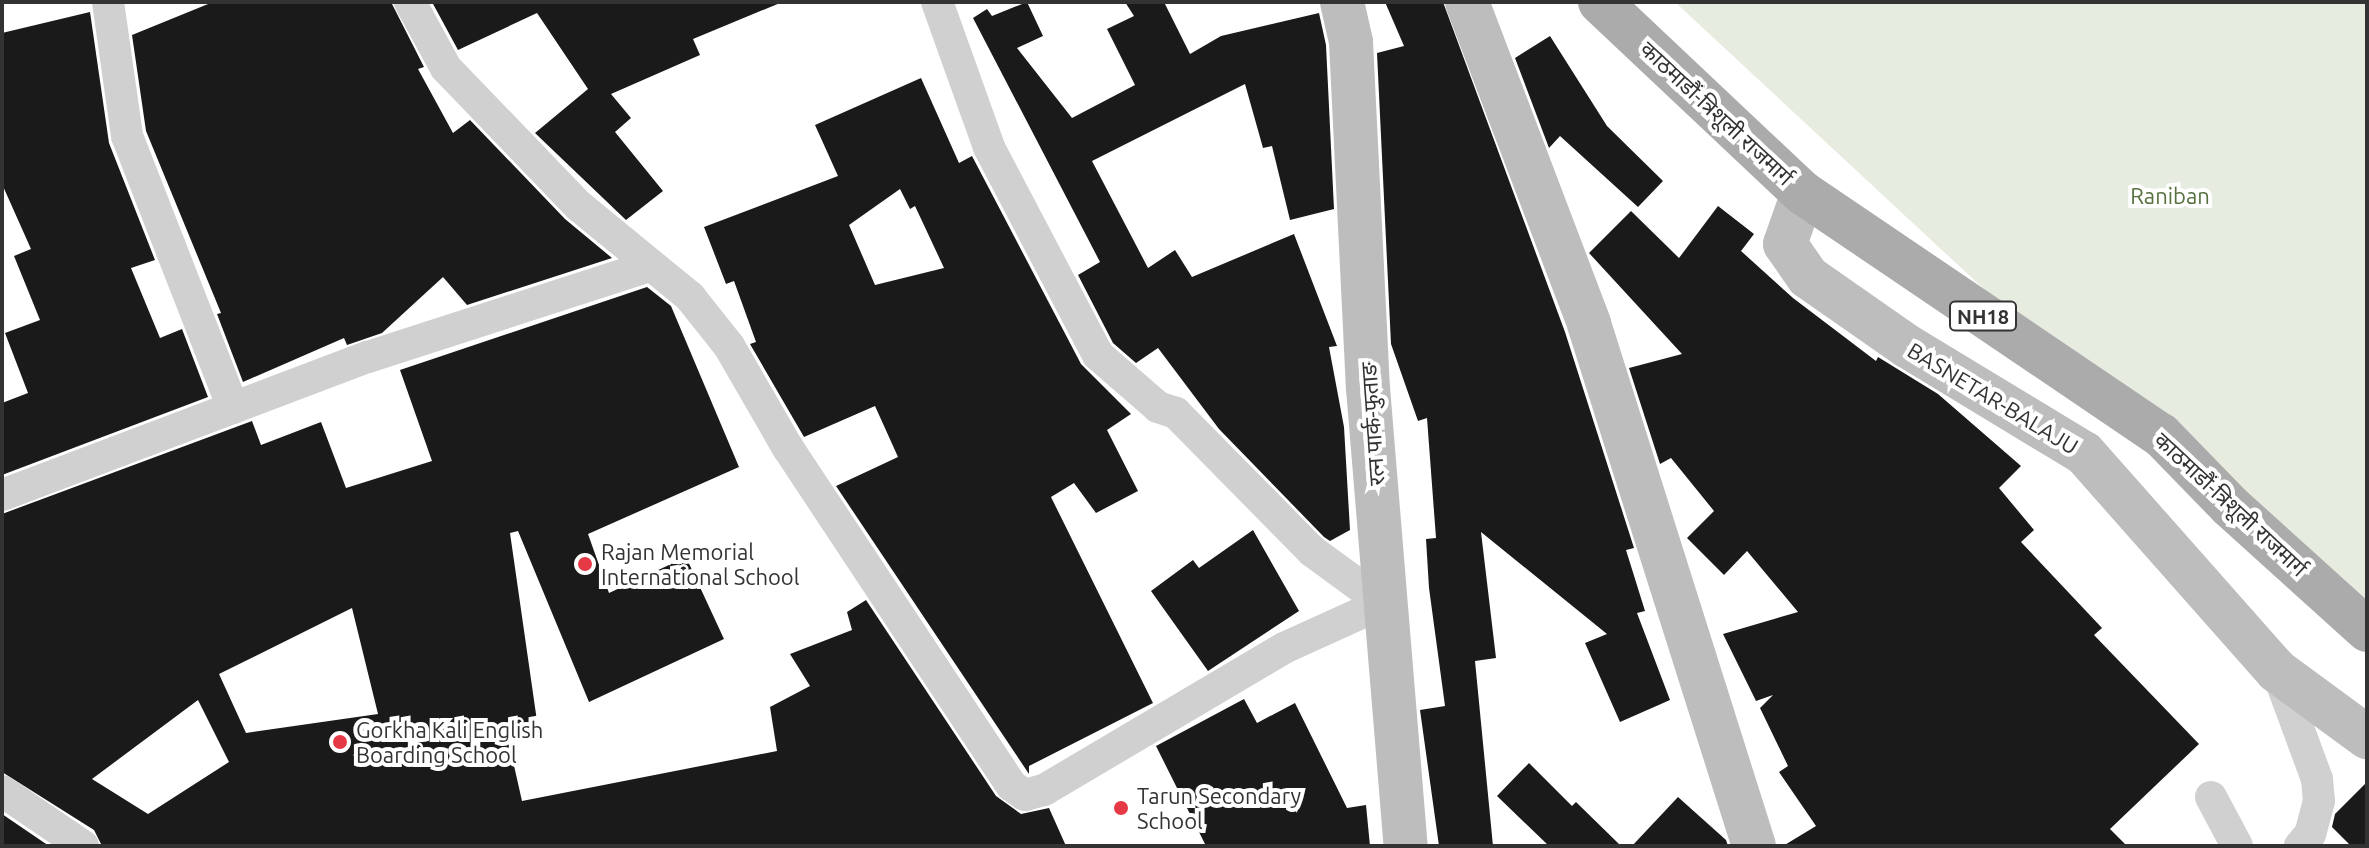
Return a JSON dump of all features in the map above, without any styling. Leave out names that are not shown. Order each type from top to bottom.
[{"type":"main road","name":"काठमाडौं-त्रिशूली राजमार्ग","points":[[1600,2],[1803,193],[2161,435],[2230,506],[2367,630]]},
{"type":"street","points":[[108,2],[127,136],[233,408]]},
{"type":"street","points":[[410,2],[446,68],[579,206],[690,297],[729,346],[788,448],[1012,786],[1025,795],[1044,790],[1284,648],[1383,603],[1312,551],[1176,413],[1158,407],[1098,355],[989,147],[937,2]]},
{"type":"street","name":"रत्न पार्क-फुताङ","points":[[1342,2],[1351,42],[1383,603],[1406,846]]},
{"type":"street","points":[[1467,2],[1589,324],[1754,846]]},
{"type":"street","name":"BASNETAR-BALAJU","points":[[1803,193],[1785,244],[1808,277],[1907,346],[2084,453],[2277,671],[2367,737]]},
{"type":"street","points":[[2,495],[543,297],[649,266]]},
{"type":"street","points":[[2277,671],[2317,779],[2319,801],[2310,834],[2300,846]]},
{"type":"street","points":[[2,791],[83,846]]},
{"type":"street","points":[[2211,797],[2237,846]]},
{"type":"green space","name":"Raniban","points":[[1675,2],[2367,2],[2367,645]]},
{"type":"building","points":[[213,2],[391,2],[424,67],[418,69],[453,133],[470,120],[565,219],[612,258],[467,305],[443,277],[382,333],[347,345],[344,338],[243,382],[217,314],[221,313],[146,131],[132,35]]},
{"type":"building","points":[[432,2],[780,3],[693,39],[700,55],[611,94],[631,118],[615,132],[663,191],[626,220],[535,133],[588,89],[537,13],[458,50]]},
{"type":"building","points":[[1027,2],[1043,36],[1017,48],[1072,118],[1135,85],[1107,29],[1134,16],[1125,2],[1164,2],[1190,54],[1221,36],[1319,13],[1326,45],[1334,209],[1290,220],[1272,146],[1263,148],[1245,84],[1092,161],[1148,268],[1175,250],[1192,277],[1294,234],[1337,346],[1329,347],[1344,427],[1350,530],[1330,541],[1324,537],[1219,429],[1158,348],[1136,363],[1113,343],[1078,275],[1100,262],[973,18],[987,9],[992,16]]},
{"type":"building","points":[[1385,2],[1443,2],[1565,332],[1634,548],[1626,550],[1645,611],[1637,613],[1670,700],[1620,722],[1585,643],[1607,634],[1481,532],[1496,658],[1475,661],[1493,846],[1439,846],[1420,710],[1445,706],[1429,588],[1426,539],[1436,538],[1427,418],[1418,421],[1391,344],[1377,53],[1404,46]]},
{"type":"building","points":[[90,12],[109,143],[155,260],[131,268],[160,338],[182,329],[208,397],[2,475],[2,403],[28,393],[5,333],[40,320],[14,256],[31,249],[2,184],[2,33]]},
{"type":"building","points":[[1550,36],[1607,126],[1663,181],[1638,207],[1560,136],[1549,148],[1515,58]]},
{"type":"building","points":[[921,78],[959,163],[972,156],[1081,364],[1131,414],[1107,430],[1138,491],[1096,513],[1074,483],[1051,497],[1153,703],[1029,766],[1029,774],[836,486],[898,457],[875,406],[804,437],[750,344],[756,342],[734,281],[726,284],[704,227],[838,176],[815,125]],"holes":[[[900,189],[910,209],[915,206],[944,268],[875,285],[849,225]]]},
{"type":"building","points":[[1718,206],[1754,234],[1741,251],[1793,298],[1876,361],[1878,357],[1938,394],[2021,466],[1999,488],[2034,530],[2021,542],[2102,628],[2094,635],[2199,744],[2110,829],[2127,846],[1783,846],[1816,826],[1779,772],[1788,766],[1760,708],[1773,695],[1756,701],[1723,634],[1798,612],[1747,551],[1724,575],[1687,538],[1714,511],[1671,458],[1660,464],[1629,368],[1682,354],[1589,253],[1631,211],[1679,258]]},
{"type":"building","points":[[647,287],[671,306],[739,467],[588,534],[609,593],[686,557],[724,639],[589,702],[518,531],[510,533],[539,735],[508,739],[522,801],[777,751],[770,707],[810,686],[790,654],[852,630],[847,612],[866,600],[996,796],[1021,814],[1049,808],[1066,846],[102,846],[94,830],[2,772],[2,514],[252,421],[261,445],[321,422],[346,488],[432,461],[400,370]],"holes":[[[352,608],[378,714],[246,733],[219,674]],[[198,700],[229,762],[148,814],[92,779]]]},
{"type":"building","points":[[1253,530],[1299,611],[1208,671],[1151,591],[1193,560],[1199,568]]},
{"type":"building","points":[[1244,699],[1257,723],[1295,703],[1347,808],[1366,805],[1370,846],[1206,846],[1156,746]]},
{"type":"building","points":[[1529,763],[1572,806],[1576,802],[1621,846],[1549,846],[1497,796]]},
{"type":"building","points":[[2367,782],[2367,846],[2351,846],[2332,827],[2335,814]]},
{"type":"building","points":[[1678,797],[1726,840],[1728,846],[1632,846]]},
{"type":"building","points":[[2,814],[49,846],[2,846]]},
{"type":"place","name":"Rajan Memorial International School","points":[[585,564]]},
{"type":"place","name":"Gorkha Kali English Boarding School","points":[[340,742]]},
{"type":"place","name":"Tarun Secondary School","points":[[1121,808]]}]
